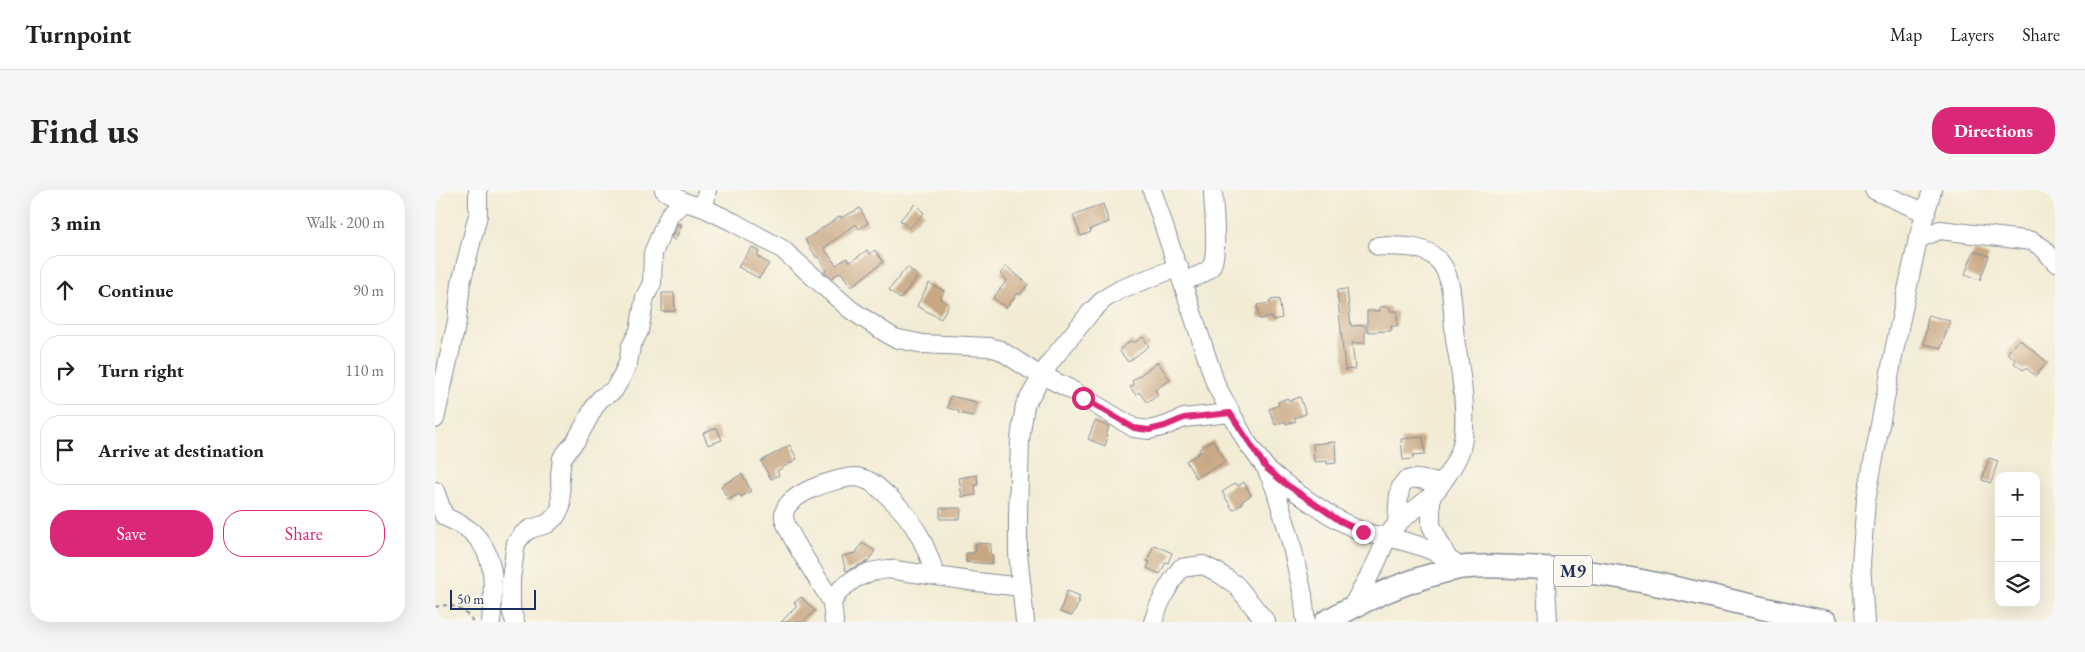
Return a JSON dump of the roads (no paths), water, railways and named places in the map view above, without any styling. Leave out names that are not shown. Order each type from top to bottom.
[{"type":"main road","name":"M9","points":[[1327,622],[1352,607],[1454,562],[1545,567],[1639,582],[1826,622]]},
{"type":"street","points":[[435,419],[457,321],[461,284],[478,215],[478,190]]},
{"type":"street","points":[[665,190],[684,202],[704,208],[782,249],[857,314],[894,338],[923,344],[989,347],[1000,350],[1134,428],[1149,430],[1184,418],[1230,413]]},
{"type":"street","points":[[704,208],[707,190]]},
{"type":"street","points":[[1152,190],[1216,385],[1230,413],[1266,468],[1275,488],[1290,538],[1303,595],[1306,622]]},
{"type":"street","points":[[1025,622],[1018,554],[1020,439],[1025,405],[1051,361],[1104,299],[1121,289],[1181,274],[1206,271],[1211,267],[1214,260],[1215,243],[1213,190]]},
{"type":"street","points":[[1874,190],[1926,213]]},
{"type":"street","points":[[1865,622],[1861,563],[1866,500],[1878,429],[1918,239],[1932,190]]},
{"type":"street","points":[[515,622],[511,609],[511,579],[516,543],[530,529],[547,524],[556,516],[561,507],[559,482],[562,458],[577,439],[596,404],[601,398],[614,390],[622,376],[628,363],[631,346],[639,331],[645,297],[652,283],[653,253],[657,241],[670,214],[684,202]]},
{"type":"street","points":[[1918,239],[1940,230],[2032,241],[2043,248],[2055,262]]},
{"type":"street","points":[[1378,246],[1426,250],[1438,259],[1445,270],[1453,304],[1456,344],[1460,359],[1464,400],[1463,439],[1459,453],[1435,490],[1392,530]]},
{"type":"street","points":[[1266,468],[1340,521],[1363,532],[1392,530],[1454,562]]},
{"type":"street","points":[[834,622],[832,602],[799,549],[784,520],[783,512],[787,504],[796,495],[818,486],[845,479],[861,477],[871,482],[899,506],[911,520],[922,538],[935,575]]},
{"type":"street","points":[[1352,607],[1375,566],[1392,530],[1402,484],[1407,479],[1415,478],[1435,490]]},
{"type":"street","points":[[1435,490],[1431,526],[1454,562]]},
{"type":"street","points":[[435,491],[439,518],[467,529],[488,553],[492,569],[491,622]]},
{"type":"street","points":[[1153,622],[1157,608],[1169,584],[1181,568],[1203,565],[1236,585],[1266,622]]},
{"type":"street","points":[[1545,567],[1548,622]]},
{"type":"street","points":[[832,602],[841,589],[854,580],[870,572],[888,569],[1022,587]]}]
